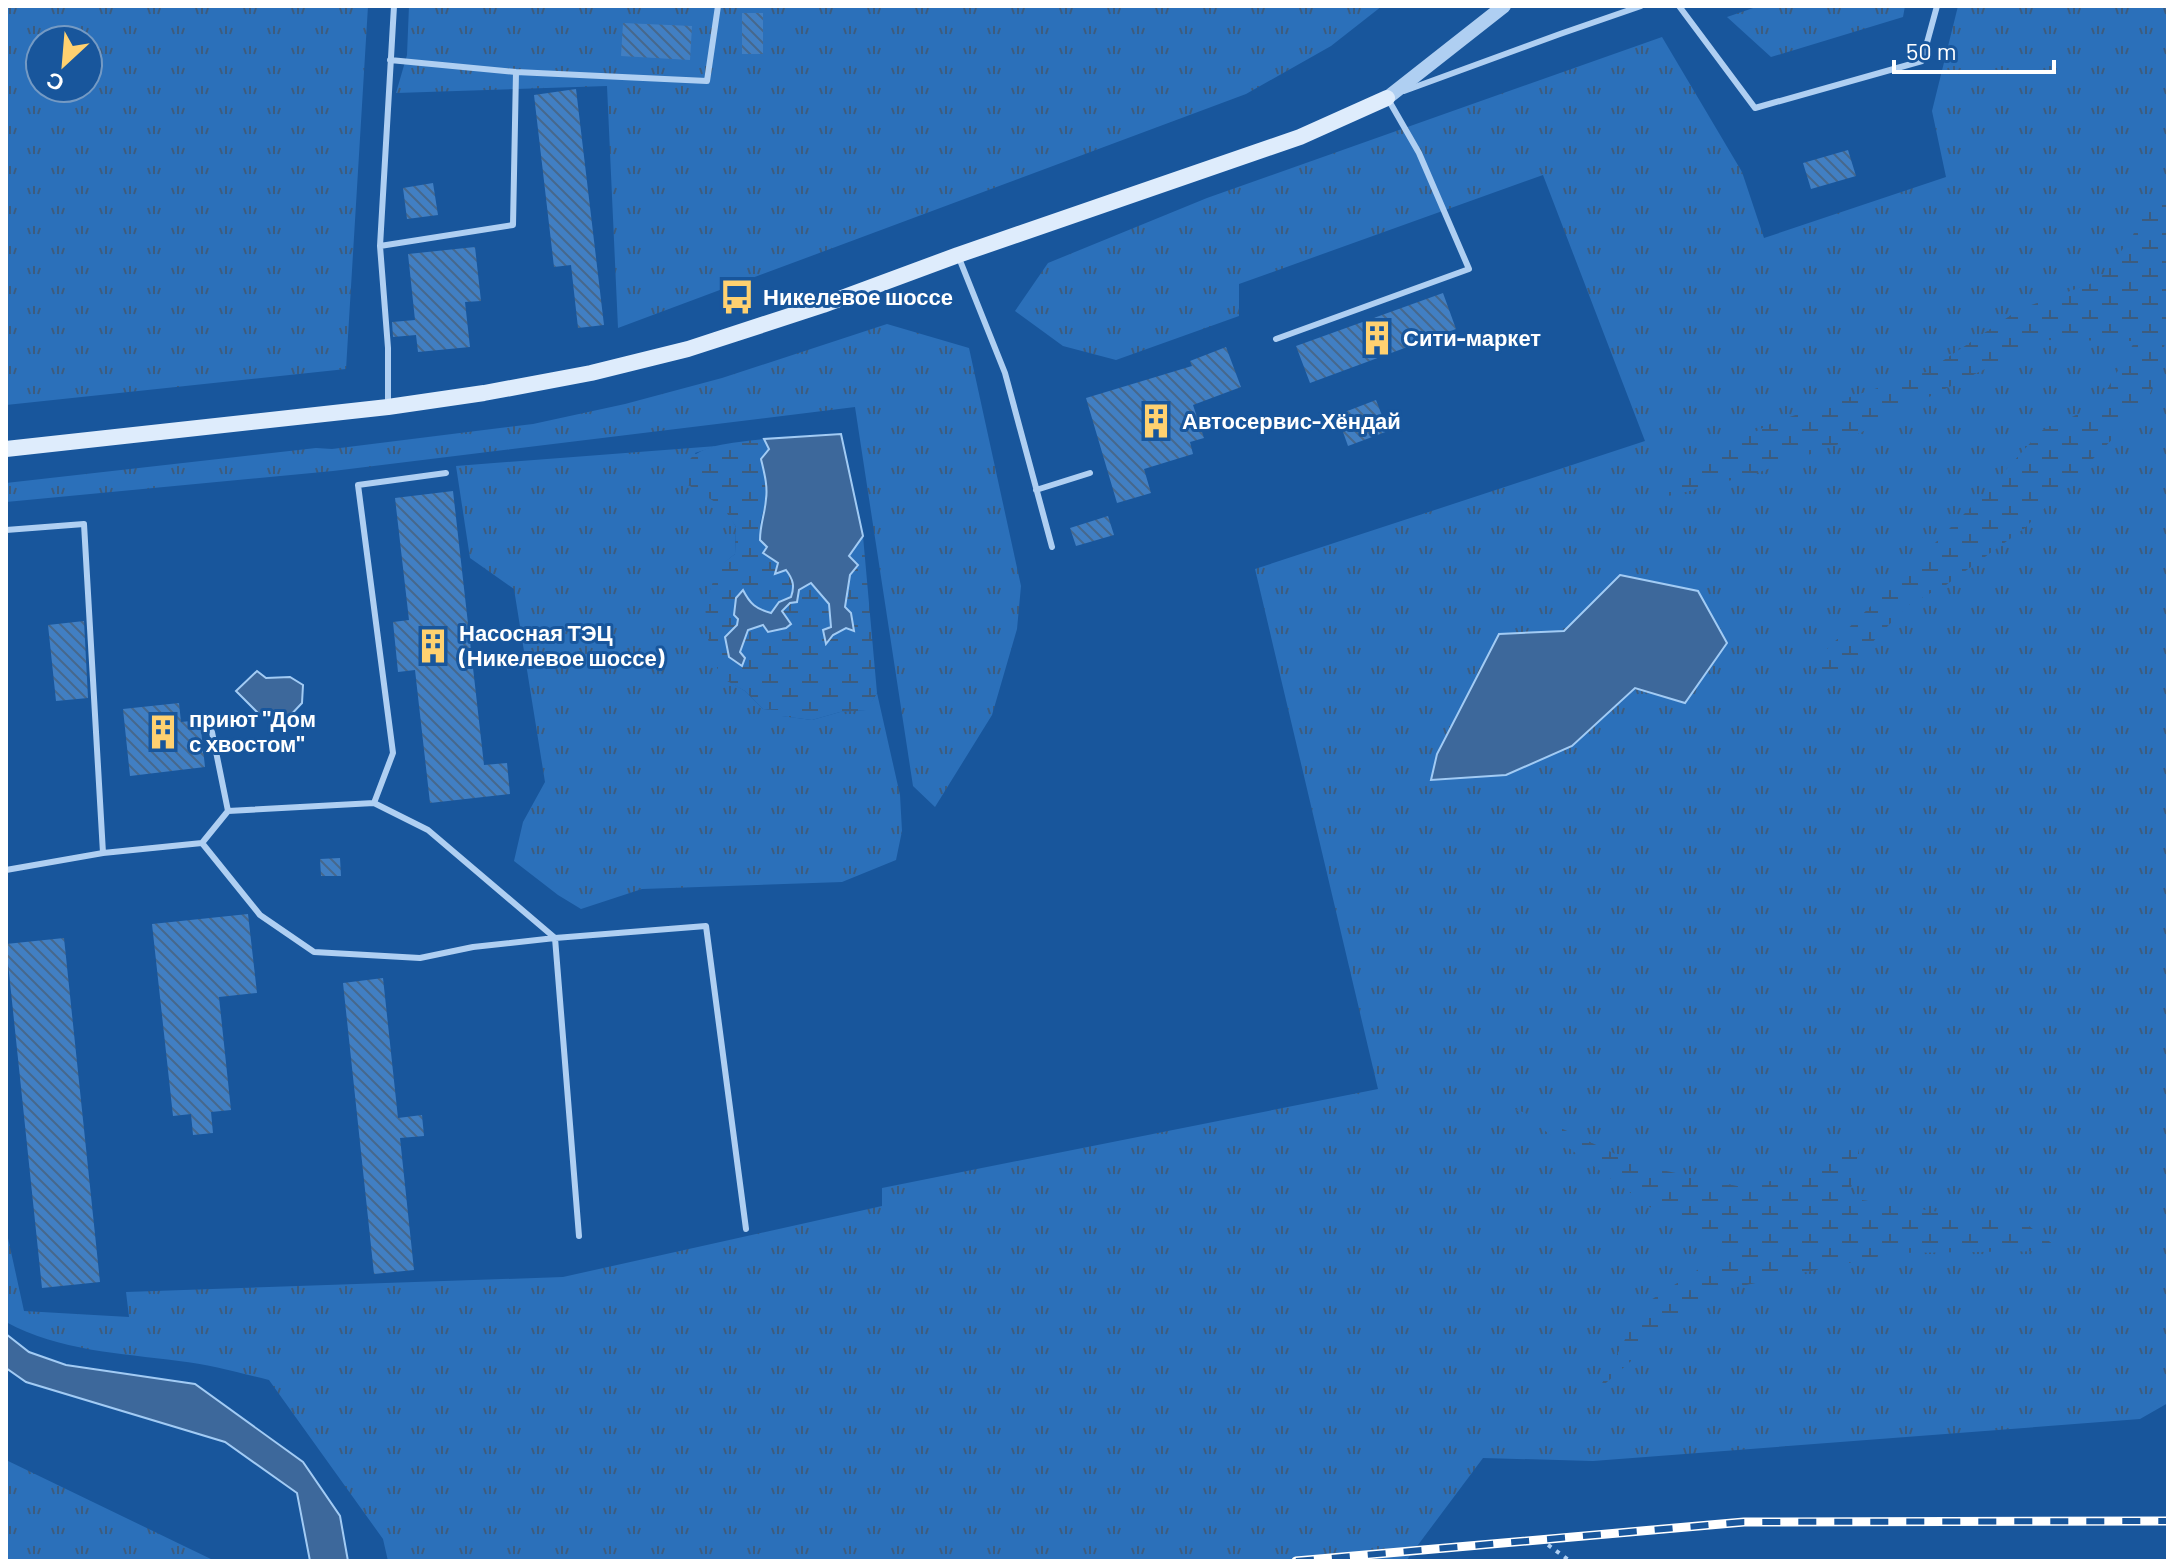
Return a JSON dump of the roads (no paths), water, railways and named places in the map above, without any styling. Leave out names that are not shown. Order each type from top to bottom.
[{"type":"main road","points":[[6,449],[388,407],[484,393],[591,373],[688,349],[823,305],[1300,137],[1387,98]]},
{"type":"street","points":[[1387,98],[1504,6]]},
{"type":"lane","points":[[388,407],[388,348],[380,246],[394,6]]},
{"type":"lane","points":[[390,60],[516,72],[707,81],[718,6]]},
{"type":"lane","points":[[1276,339],[1469,269],[1419,153],[1387,98],[1641,6]]},
{"type":"lane","points":[[1679,6],[1755,108],[1922,61],[1937,6]]},
{"type":"lane","points":[[380,246],[513,225],[516,72]]},
{"type":"lane","points":[[958,255],[1005,373],[1052,547]]},
{"type":"lane","points":[[374,803],[393,753],[358,485],[446,473]]},
{"type":"lane","points":[[1036,490],[1090,473]]},
{"type":"lane","points":[[6,530],[84,524],[103,853]]},
{"type":"lane","points":[[212,732],[228,811]]},
{"type":"lane","points":[[6,870],[103,853],[202,843],[228,811],[374,803],[428,830],[555,938],[579,1236]]},
{"type":"lane","points":[[202,843],[260,915],[314,952],[420,958],[473,947],[706,926],[746,1229]]},
{"type":"railway","points":[[1296,1561],[1744,1522],[2168,1521]]},
{"type":"place","name":"Никелевое шоссе","points":[[737,297]]},
{"type":"place","name":"Сити-маркет","points":[[1377,338]]},
{"type":"place","name":"Автосервис-Хёндай","points":[[1156,421]]},
{"type":"place","name":"Насосная ТЭЦ (Никелевое шоссе)","points":[[433,646]]},
{"type":"place","name":"приют \"Дом с хвостом\"","points":[[163,732]]}]
